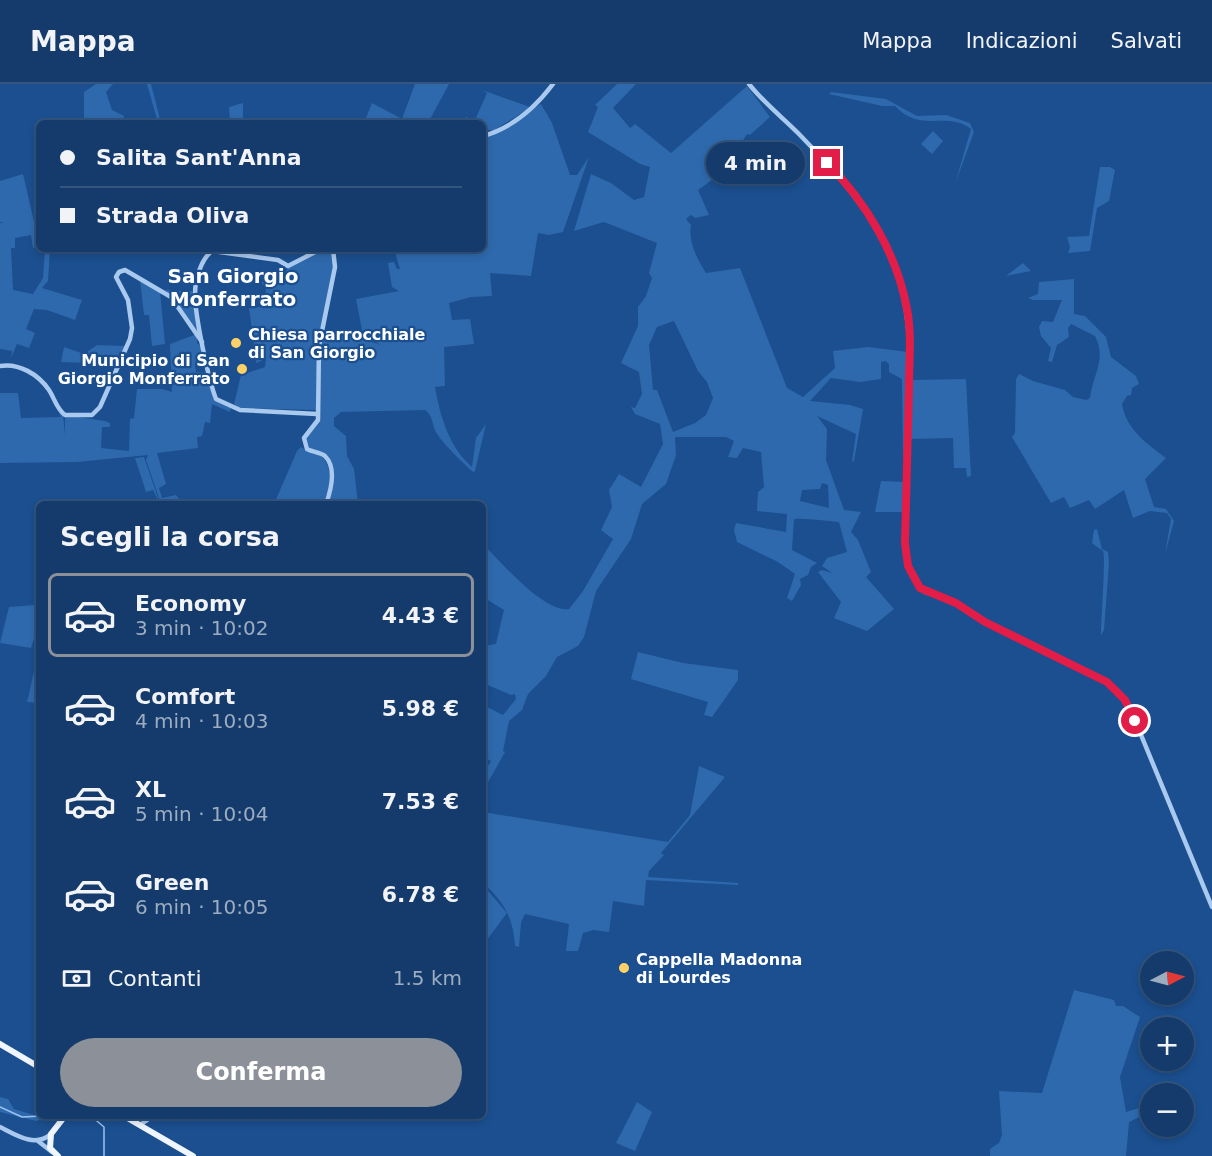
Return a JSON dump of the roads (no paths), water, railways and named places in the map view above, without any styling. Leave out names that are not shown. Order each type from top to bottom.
[{"type":"main road","points":[[0,1044],[36,1064]]},
{"type":"main road","points":[[55,1154],[51,1134],[64,1119]]},
{"type":"main road","points":[[129,1119],[193,1156]]},
{"type":"street","points":[[486,135],[501,129],[528,112],[553,84]]},
{"type":"street","points":[[750,84],[842,178],[874,222],[899,280],[908,315],[905,543],[908,566],[914,581],[925,592],[956,603],[994,626],[1107,682],[1118,691],[1132,713],[1212,907]]},
{"type":"street","points":[[211,252],[202,264],[196,286],[202,342],[216,399],[240,410],[317,414]]},
{"type":"street","points":[[219,252],[278,260],[288,266],[315,252]]},
{"type":"street","points":[[327,501],[332,488],[330,466],[326,457],[309,451],[303,442],[305,434],[317,424],[320,346],[335,267],[333,252]]},
{"type":"street","points":[[0,366],[16,365],[23,368],[46,387],[65,415],[92,415],[100,407],[130,339],[132,328],[128,300],[116,277],[124,270],[171,297],[202,342]]},
{"type":"street","points":[[140,1125],[149,1119]]},
{"type":"street","points":[[0,1127],[38,1141],[55,1154]]},
{"type":"street","points":[[38,1141],[51,1134]]},
{"type":"waterway","points":[[0,1107],[22,1117],[36,1116]]},
{"type":"waterway","points":[[95,1119],[104,1127],[104,1156]]},
{"type":"place","name":"Chiesa parrocchiale di San Giorgio","points":[[236,343]]},
{"type":"place","name":"Municipio di San Giorgio Monferrato","points":[[242,369]]},
{"type":"place","name":"Cappella Madonna di Lourdes","points":[[624,968]]},
{"type":"district","name":"San Giorgio Monferrato","points":[[233,288]]}]
